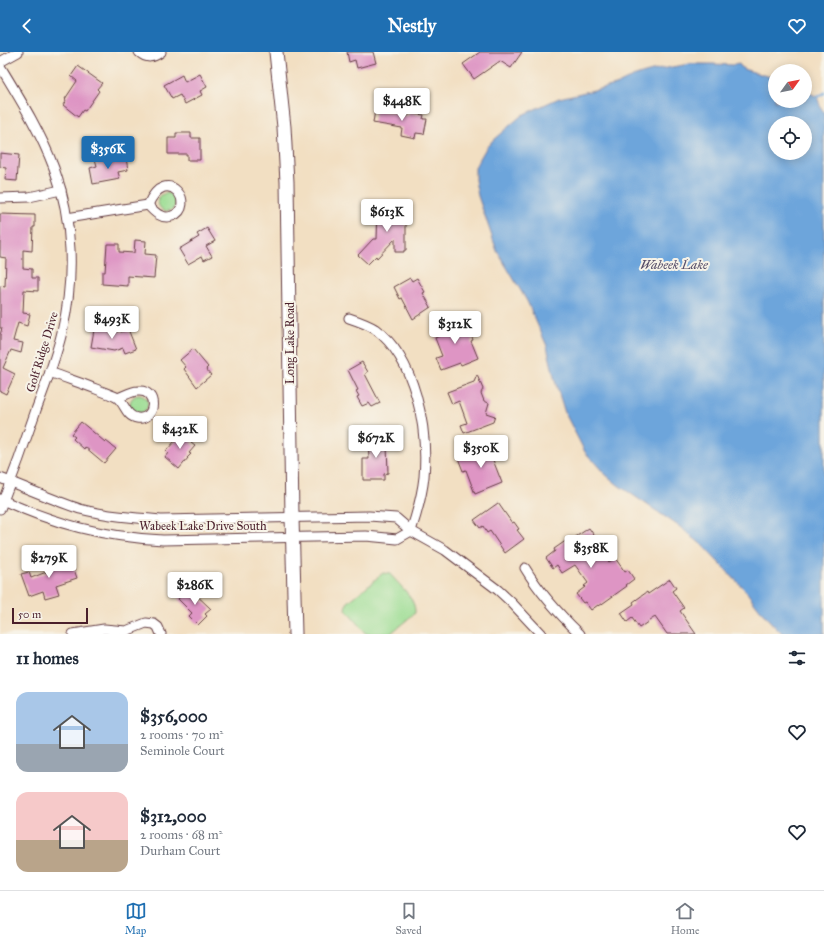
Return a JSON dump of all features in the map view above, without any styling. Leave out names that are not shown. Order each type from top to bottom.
[{"type":"main road","name":"Long Lake Road","points":[[276,52],[284,127],[287,182],[292,538],[295,634]]},
{"type":"street","points":[[0,62],[18,52]]},
{"type":"street","points":[[139,52],[145,56],[153,57],[161,52]]},
{"type":"street","name":"Golf Ridge Drive","points":[[0,66],[38,130],[47,150],[61,190],[67,218],[70,261],[68,304],[62,333],[50,372],[11,482],[1,503]]},
{"type":"street","points":[[0,198],[29,197],[61,190]]},
{"type":"street","points":[[67,218],[148,205]]},
{"type":"street","points":[[349,318],[374,328],[394,347],[407,370],[416,396],[422,426],[424,465],[418,510],[411,531]]},
{"type":"street","points":[[50,372],[118,398]]},
{"type":"street","name":"Wabeek Lake Drive South","points":[[0,478],[81,509],[107,515],[131,518],[162,520],[292,517],[396,518],[411,531],[445,550],[480,575],[512,603],[541,634]]},
{"type":"street","name":"Wabeek Lake Drive South","points":[[1,503],[94,532],[138,539],[164,540],[366,536],[397,539],[411,531]]},
{"type":"street","points":[[525,568],[551,605],[580,634]]},
{"type":"street","points":[[73,634],[104,629],[126,633],[146,623],[154,624],[158,627],[161,634]]},
{"type":"green space","points":[[163,193],[171,193],[176,198],[174,209],[171,211],[163,211],[158,206],[158,198]]},
{"type":"green space","points":[[139,395],[143,396],[147,400],[147,408],[143,412],[139,413],[135,412],[131,408],[130,404],[131,400],[135,396]]},
{"type":"green space","points":[[383,573],[390,574],[410,597],[415,607],[415,613],[390,634],[366,634],[346,610],[347,603]]},
{"type":"water","name":"Wabeek Lake","points":[[690,64],[739,64],[743,69],[768,76],[768,108],[812,108],[812,94],[817,98],[824,112],[824,634],[782,634],[764,615],[745,590],[701,544],[680,527],[618,485],[605,474],[585,452],[565,413],[555,381],[547,346],[527,301],[497,251],[478,196],[475,180],[475,168],[478,162],[486,148],[493,140],[522,115],[559,98],[616,85],[633,77],[661,69]]},
{"type":"building","points":[[347,52],[373,52],[376,63],[357,68],[355,60],[349,62]]},
{"type":"building","points":[[480,52],[522,52],[511,68],[500,61],[474,79],[463,64]]},
{"type":"building","points":[[78,66],[102,83],[97,89],[99,91],[85,111],[83,110],[78,117],[63,105],[66,100],[65,99],[77,81],[71,76]]},
{"type":"building","points":[[200,74],[207,87],[200,91],[202,95],[185,104],[180,95],[172,99],[164,85],[182,75],[185,82]]},
{"type":"building","points":[[375,110],[408,116],[409,113],[424,115],[423,119],[427,119],[424,134],[416,133],[415,138],[401,135],[402,128],[373,123]]},
{"type":"building","points":[[176,133],[191,133],[191,138],[200,138],[200,160],[187,160],[187,154],[168,154],[168,138],[176,138]]},
{"type":"building","points":[[0,153],[19,155],[17,181],[5,180],[6,168],[0,167]]},
{"type":"building","points":[[105,157],[106,162],[126,158],[128,170],[118,172],[120,179],[93,184],[90,168],[97,166],[95,159]]},
{"type":"building","points":[[378,207],[401,207],[406,221],[406,250],[404,250],[404,252],[395,252],[395,239],[377,258],[376,256],[368,264],[358,255],[373,239],[377,239]]},
{"type":"building","points":[[0,214],[35,215],[32,251],[23,250],[23,268],[32,269],[32,278],[38,278],[38,291],[24,290],[23,313],[30,314],[27,326],[18,323],[13,341],[23,343],[21,353],[11,350],[3,368],[15,374],[6,394],[0,391],[0,335],[2,328],[0,328],[0,286],[5,287],[6,258],[0,257]]},
{"type":"building","points":[[207,228],[215,241],[206,246],[212,256],[204,260],[202,256],[188,264],[179,249],[199,237],[197,234]]},
{"type":"building","points":[[135,240],[146,241],[145,254],[156,255],[154,278],[128,276],[128,286],[102,284],[102,272],[105,272],[107,244],[119,244],[119,252],[134,253]]},
{"type":"building","points":[[410,278],[412,281],[417,278],[431,307],[413,319],[402,298],[400,299],[394,287]]},
{"type":"building","points":[[462,318],[466,327],[468,327],[473,340],[471,341],[478,358],[461,365],[460,363],[441,370],[436,358],[442,356],[435,338],[439,336],[438,333],[447,329],[446,325]]},
{"type":"building","points":[[110,323],[114,333],[120,330],[121,332],[128,329],[136,349],[125,353],[123,348],[114,351],[91,347],[94,330]]},
{"type":"building","points":[[193,349],[208,367],[206,369],[211,375],[197,387],[184,369],[186,367],[180,360]]},
{"type":"building","points":[[362,362],[368,372],[365,374],[380,403],[372,407],[369,403],[362,406],[357,397],[359,396],[356,391],[358,390],[348,370]]},
{"type":"building","points":[[477,375],[483,389],[481,393],[484,401],[489,403],[486,413],[495,416],[493,422],[464,433],[461,425],[467,423],[459,401],[452,404],[447,392],[474,382]]},
{"type":"building","points":[[81,422],[116,449],[104,463],[73,439],[75,437],[71,434]]},
{"type":"building","points":[[184,431],[193,439],[191,443],[195,446],[189,453],[191,454],[179,469],[165,457],[168,453],[166,451]]},
{"type":"building","points":[[368,436],[389,436],[389,446],[387,446],[388,473],[384,474],[384,480],[363,480],[363,459],[369,459]]},
{"type":"building","points":[[490,445],[495,459],[493,460],[502,483],[475,494],[466,470],[463,471],[458,458]]},
{"type":"building","points":[[498,503],[512,523],[514,522],[519,529],[517,530],[524,539],[505,553],[490,531],[487,533],[483,526],[480,528],[474,520]]},
{"type":"building","points":[[589,528],[598,541],[595,543],[609,562],[615,558],[625,572],[628,570],[634,579],[626,585],[627,586],[591,610],[576,594],[588,583],[575,565],[562,573],[557,565],[553,568],[546,558],[555,551],[554,549],[567,540],[568,542]]},
{"type":"building","points":[[71,561],[77,578],[56,585],[59,594],[45,598],[43,591],[29,596],[21,574],[29,572],[31,578],[49,571],[47,565],[56,562],[58,566]]},
{"type":"building","points":[[670,579],[676,588],[672,591],[684,608],[680,611],[696,634],[667,634],[655,617],[639,628],[632,618],[627,622],[621,613],[647,592],[648,594]]},
{"type":"building","points":[[189,588],[211,609],[205,614],[207,616],[198,625],[189,616],[192,613],[178,599]]},
{"type":"waterway","points":[[817,97],[824,93]]}]
